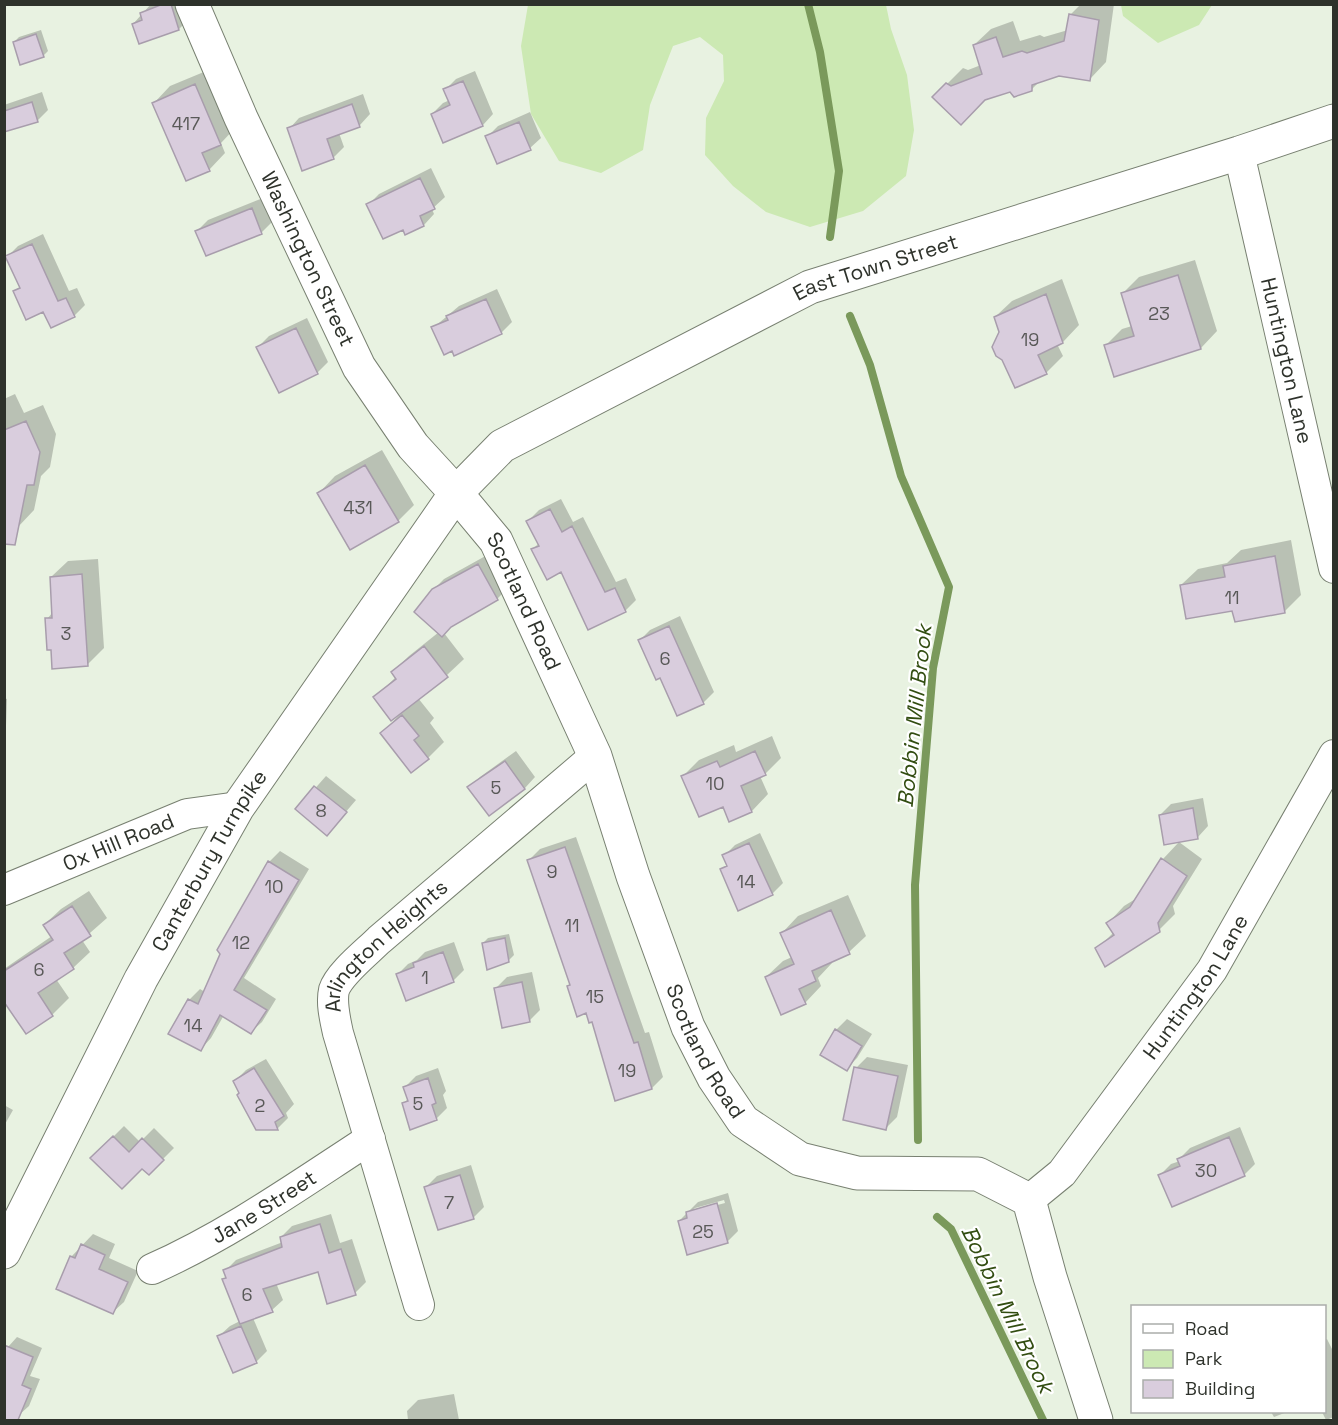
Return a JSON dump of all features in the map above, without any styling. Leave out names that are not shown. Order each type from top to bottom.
[{"type":"street","name":"Washington Street","points":[[192,4],[242,118],[358,367],[413,446],[456,493]]},
{"type":"street","name":"East Town Street","points":[[456,493],[502,446],[810,287],[1239,153],[1334,121]]},
{"type":"street","name":"Huntington Lane","points":[[1239,153],[1334,568]]},
{"type":"street","name":"Scotland Road","points":[[456,493],[496,541],[595,756],[633,876],[688,1027],[714,1078],[743,1121],[800,1159],[857,1173],[978,1174],[1029,1200]]},
{"type":"street","name":"Canterbury Turnpike","points":[[4,1252],[141,979],[238,807],[456,493]]},
{"type":"street","name":"Huntington Lane","points":[[1029,1200],[1062,1173],[1212,970],[1334,755]]},
{"type":"street","name":"Arlington Heights","points":[[419,1305],[336,1021],[333,997],[336,985],[380,940],[595,756]]},
{"type":"street","name":"Ox Hill Road","points":[[4,890],[187,814],[238,807]]},
{"type":"street","name":"Jane Street","points":[[152,1269],[222,1234],[370,1139]]},
{"type":"street","points":[[1029,1200],[1050,1276],[1096,1420]]},
{"type":"green space","points":[[1121,4],[1212,5],[1199,25],[1158,43],[1123,16]]},
{"type":"green space","points":[[528,5],[886,5],[891,29],[907,75],[914,130],[906,176],[863,211],[810,227],[766,212],[733,186],[705,155],[706,118],[724,81],[723,55],[700,37],[673,46],[650,105],[643,150],[601,173],[559,161],[531,114],[521,46]]},
{"type":"building","points":[[163,4],[171,4],[179,30],[139,44],[132,24],[142,20],[140,13]]},
{"type":"building","points":[[1069,14],[1099,20],[1090,81],[1059,76],[1032,85],[1032,91],[1014,97],[1010,92],[985,100],[961,125],[932,97],[946,83],[951,86],[982,74],[973,45],[996,37],[1003,57],[1022,51],[1027,53],[1064,41]]},
{"type":"building","points":[[36,34],[44,57],[20,65],[13,42]]},
{"type":"building","points":[[463,81],[483,126],[443,143],[431,114],[450,105],[443,89]]},
{"type":"building","points":[[195,84],[221,145],[202,153],[210,171],[186,181],[152,103]]},
{"type":"building","points":[[32,102],[38,122],[4,132],[4,111]]},
{"type":"building","points":[[352,104],[360,127],[327,139],[334,159],[302,171],[287,128]]},
{"type":"building","points":[[519,122],[531,150],[497,164],[485,136]]},
{"type":"building","points":[[420,178],[435,209],[420,216],[424,226],[405,235],[403,230],[383,239],[366,204]]},
{"type":"building","points":[[252,208],[262,234],[206,256],[195,231]]},
{"type":"building","points":[[32,244],[58,301],[66,298],[75,317],[51,328],[43,312],[26,320],[13,291],[20,288],[5,256]]},
{"type":"building","points":[[1178,275],[1201,349],[1114,377],[1104,345],[1134,336],[1121,293]]},
{"type":"building","points":[[1046,294],[1063,343],[1038,355],[1047,374],[1015,388],[1002,360],[996,356],[992,347],[999,332],[994,317]]},
{"type":"building","points":[[486,299],[502,334],[454,356],[452,351],[444,355],[431,327],[448,320],[446,316]]},
{"type":"building","points":[[296,328],[318,374],[279,393],[256,347]]},
{"type":"building","points":[[26,421],[40,452],[34,485],[27,485],[15,545],[4,544],[4,430]]},
{"type":"building","points":[[365,465],[399,522],[350,550],[317,493]]},
{"type":"building","points":[[550,509],[562,532],[572,526],[605,592],[615,588],[626,612],[588,630],[561,572],[547,580],[531,549],[539,546],[526,521]]},
{"type":"building","points":[[1275,556],[1285,613],[1235,622],[1232,611],[1186,619],[1180,585],[1225,577],[1223,566]]},
{"type":"building","points":[[478,564],[498,600],[451,627],[442,637],[414,612],[432,589]]},
{"type":"building","points":[[82,574],[88,666],[52,669],[51,650],[47,650],[45,618],[52,618],[50,577]]},
{"type":"building","points":[[669,626],[704,704],[677,716],[660,678],[656,680],[638,640]]},
{"type":"building","points":[[424,646],[448,677],[391,721],[373,697],[396,679],[391,672]]},
{"type":"building","points":[[402,715],[419,736],[414,740],[429,759],[411,773],[380,733]]},
{"type":"building","points":[[755,751],[766,775],[741,786],[752,812],[729,822],[723,807],[699,817],[681,776],[717,761],[720,767]]},
{"type":"building","points":[[505,761],[525,789],[489,816],[467,787]]},
{"type":"building","points":[[314,786],[347,812],[327,836],[295,809]]},
{"type":"building","points":[[1193,808],[1198,839],[1164,845],[1159,815]]},
{"type":"building","points":[[749,843],[773,895],[738,911],[720,869],[727,866],[722,855]]},
{"type":"building","points":[[565,847],[634,1043],[638,1042],[652,1089],[615,1101],[592,1022],[589,1023],[586,1013],[577,1017],[567,986],[570,985],[527,860]]},
{"type":"building","points":[[1161,858],[1187,876],[1158,923],[1160,932],[1105,967],[1095,948],[1114,935],[1106,923],[1130,907]]},
{"type":"building","points":[[268,861],[299,880],[234,990],[267,1010],[251,1034],[220,1015],[201,1051],[168,1034],[188,999],[198,1004],[220,954],[217,950]]},
{"type":"building","points":[[72,906],[91,936],[64,953],[74,969],[38,993],[53,1016],[26,1034],[4,1002],[4,971],[53,940],[43,925]]},
{"type":"building","points":[[831,910],[850,954],[812,971],[816,981],[799,989],[806,1004],[781,1015],[765,977],[794,964],[780,933]]},
{"type":"building","points":[[505,938],[509,962],[487,970],[482,943]]},
{"type":"building","points":[[443,952],[454,982],[406,1001],[396,974],[414,967],[413,963]]},
{"type":"building","points":[[522,982],[530,1022],[502,1028],[494,988]]},
{"type":"building","points":[[835,1029],[862,1046],[847,1071],[820,1055]]},
{"type":"building","points":[[854,1067],[898,1076],[886,1130],[843,1120]]},
{"type":"building","points":[[254,1068],[284,1116],[275,1122],[278,1130],[256,1130],[237,1095],[239,1093],[233,1081]]},
{"type":"building","points":[[428,1078],[436,1103],[432,1105],[437,1120],[410,1130],[402,1103],[408,1101],[403,1087]]},
{"type":"building","points":[[113,1136],[129,1152],[142,1138],[164,1160],[149,1175],[142,1169],[122,1189],[90,1158]]},
{"type":"building","points":[[1229,1137],[1245,1176],[1172,1207],[1158,1175],[1180,1166],[1177,1159]]},
{"type":"building","points":[[460,1175],[474,1219],[438,1230],[424,1187]]},
{"type":"building","points":[[717,1203],[728,1243],[687,1255],[678,1221],[687,1218],[686,1212]]},
{"type":"building","points":[[320,1224],[329,1253],[341,1249],[356,1295],[327,1304],[318,1272],[263,1289],[273,1312],[240,1324],[222,1279],[226,1278],[223,1270],[282,1247],[280,1237]]},
{"type":"building","points":[[81,1244],[105,1255],[99,1269],[128,1282],[113,1314],[56,1289],[70,1256],[75,1258]]},
{"type":"building","points":[[241,1326],[257,1363],[233,1373],[217,1336]]},
{"type":"building","points":[[4,1345],[33,1357],[22,1385],[31,1389],[18,1420],[4,1420]]},
{"type":"waterway","name":"Bobbin Mill Brook","points":[[808,4],[820,52],[839,171],[830,237]]},
{"type":"waterway","name":"Bobbin Mill Brook","points":[[850,316],[870,365],[901,476],[949,587],[933,668],[915,885],[918,1140]]},
{"type":"waterway","name":"Bobbin Mill Brook","points":[[937,1217],[951,1229],[1043,1420]]}]
